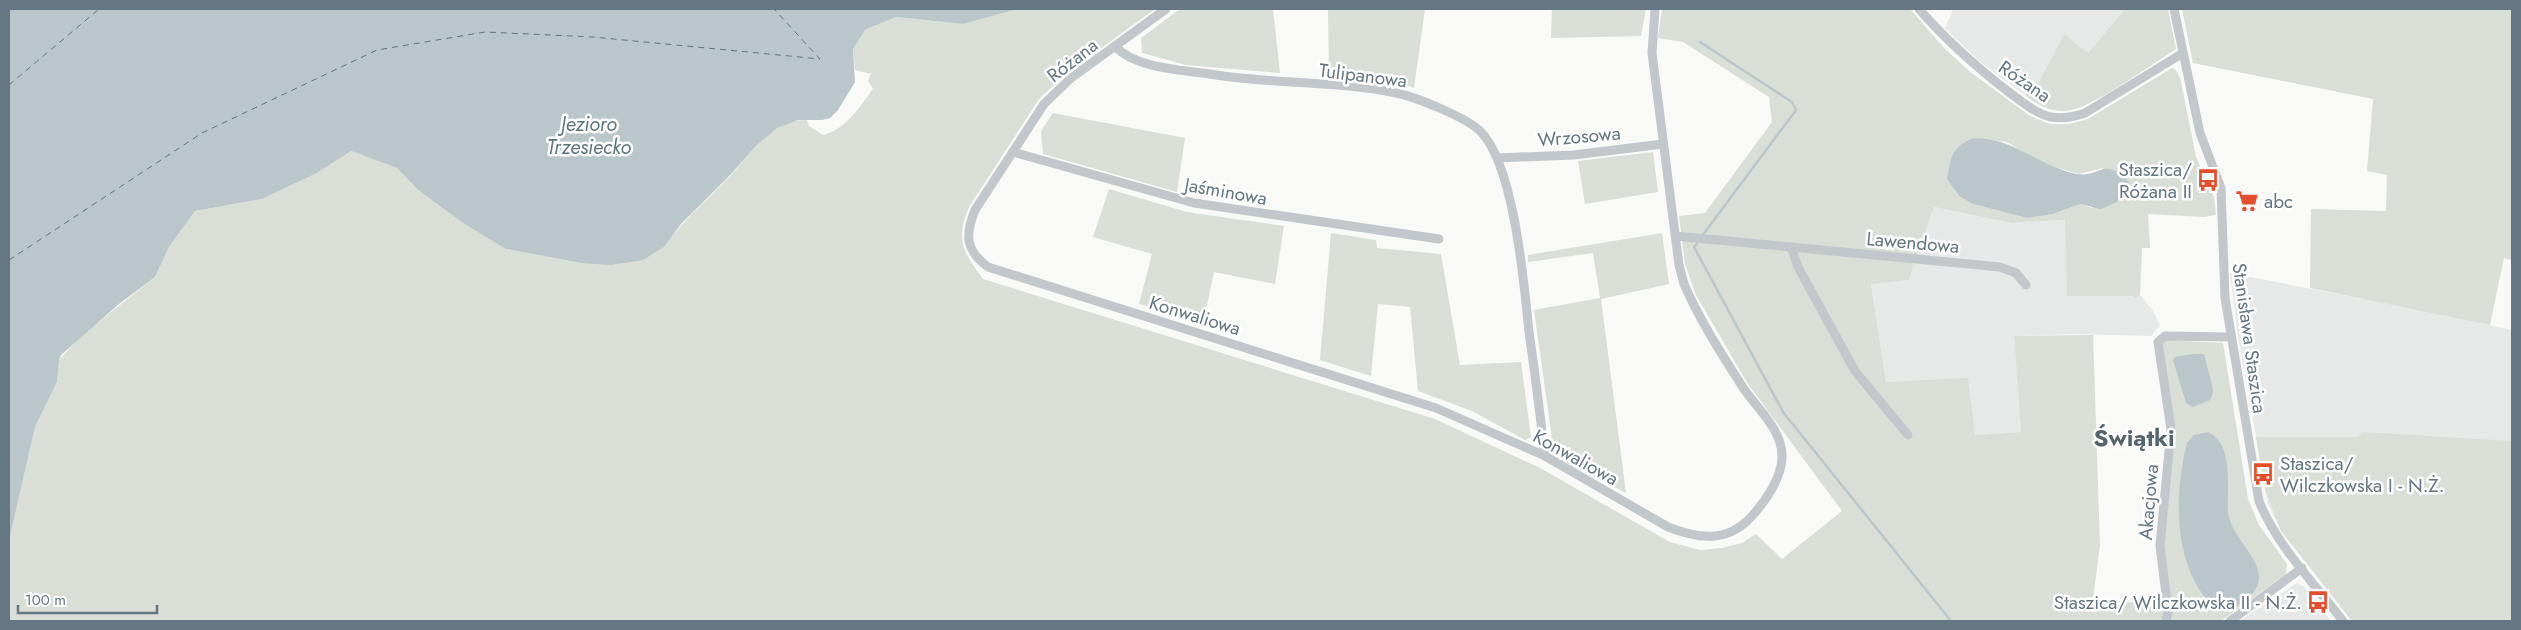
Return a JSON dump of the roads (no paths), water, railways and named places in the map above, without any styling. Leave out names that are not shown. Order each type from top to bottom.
[{"type":"street","name":"Różana","points":[[1013,152],[1044,104],[1071,78],[1166,9]]},
{"type":"street","name":"Konwaliowa","points":[[1013,152],[975,210],[969,225],[969,244],[978,260],[988,267],[1420,402],[1478,425],[1545,456],[1668,527],[1687,534],[1708,538],[1722,536],[1736,531],[1760,508],[1781,468],[1782,456],[1780,443],[1773,428],[1743,388],[1690,298],[1679,265],[1652,45],[1655,9]]},
{"type":"street","name":"Różana","points":[[1919,9],[1950,44],[1974,65],[2025,105],[2051,117],[2068,118],[2085,113],[2183,53]]},
{"type":"street","name":"Stanisława Staszica","points":[[2174,9],[2202,142],[2221,188],[2223,284],[2230,337],[2259,500],[2267,520],[2343,621]]},
{"type":"street","name":"Tulipanowa","points":[[1116,47],[1132,59],[1159,66],[1249,80],[1376,90],[1406,96],[1470,123],[1481,131],[1497,158],[1504,175],[1518,242],[1545,456]]},
{"type":"street","name":"Wrzosowa","points":[[1497,158],[1574,155],[1663,144]]},
{"type":"street","name":"Jaśminowa","points":[[1013,152],[1194,203],[1439,239]]},
{"type":"street","name":"Lawendowa","points":[[1675,236],[2000,267],[2016,273],[2026,285]]},
{"type":"street","points":[[1790,247],[1798,267],[1855,371],[1908,434]]},
{"type":"street","name":"Akacjowa","points":[[2166,621],[2168,610],[2160,546],[2171,429],[2158,342],[2165,336],[2230,337]]},
{"type":"street","points":[[2230,621],[2302,568]]},
{"type":"water","name":"Jezioro Trzesiecko","points":[[9,9],[1018,9],[963,24],[896,17],[866,29],[853,49],[855,82],[838,110],[830,118],[798,120],[777,128],[757,145],[681,224],[665,246],[643,260],[611,265],[581,263],[506,249],[468,226],[418,190],[397,168],[351,151],[317,173],[262,199],[195,211],[169,247],[155,277],[119,304],[61,355],[57,382],[35,427],[9,541]]},
{"type":"water","points":[[1973,138],[2002,142],[2050,165],[2077,174],[2091,173],[2102,169],[2114,170],[2129,182],[2117,202],[2101,209],[2080,204],[2053,214],[2027,218],[1973,204],[1960,197],[1947,179],[1951,159],[1956,149]]},
{"type":"water","points":[[2204,354],[2213,393],[2210,400],[2193,407],[2186,403],[2173,360],[2175,357]]},
{"type":"water","points":[[2208,432],[2217,438],[2226,457],[2228,513],[2231,524],[2257,566],[2259,576],[2257,587],[2249,597],[2230,610],[2222,612],[2209,603],[2193,578],[2186,560],[2179,521],[2180,481],[2187,443],[2194,435]]},
{"type":"waterway","points":[[1700,42],[1792,102],[1796,110],[1702,236]]},
{"type":"waterway","points":[[1699,241],[1694,247],[1783,412],[1951,621]]},
{"type":"place","name":"Staszica/ Różana II","points":[[2208,180]]},
{"type":"place","name":"abc","points":[[2247,201]]},
{"type":"place","name":"Staszica/ Wilczkowska I - N.Ż.","points":[[2263,474]]},
{"type":"place","name":"Staszica/ Wilczkowska II - N.Ż.","points":[[2318,602]]},
{"type":"district","name":"Świątki","points":[[2134,438]]}]
